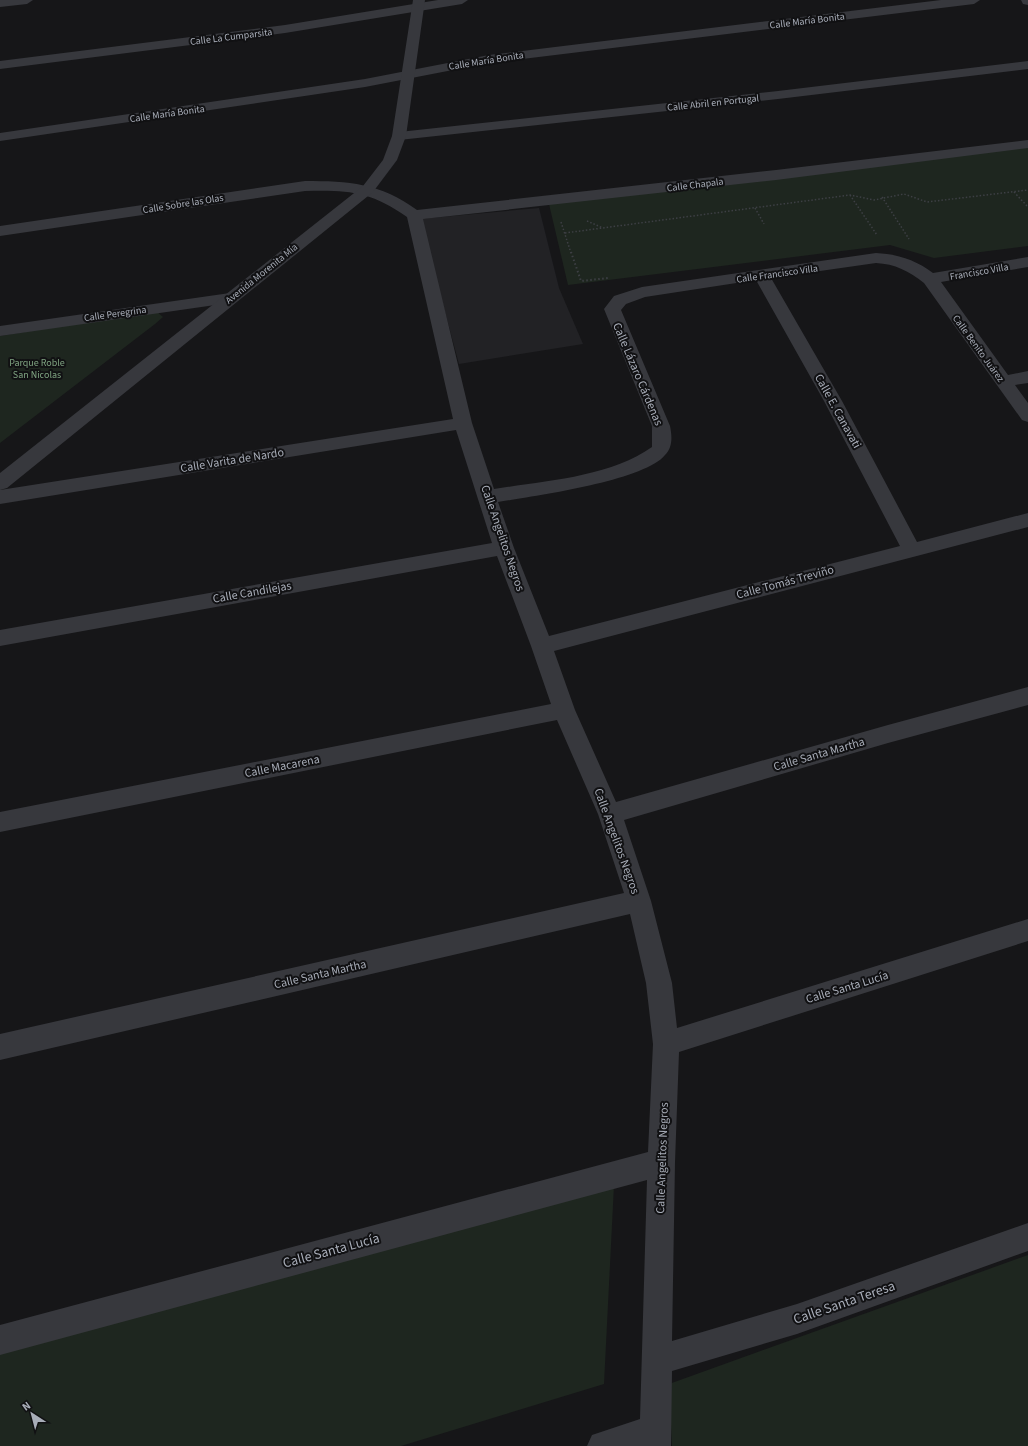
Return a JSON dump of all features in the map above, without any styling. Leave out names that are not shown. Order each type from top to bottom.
[{"type":"street","points":[[0,3],[27,0]]},
{"type":"street","name":"Calle La Cumparsita","points":[[0,65],[229,37],[419,3],[462,0]]},
{"type":"street","name":"Calle María Bonita","points":[[0,137],[237,103],[358,84],[409,73],[562,49],[974,0]]},
{"type":"street","name":"Avenida Morenita Mía","points":[[0,483],[368,189],[390,160],[398,136],[419,3]]},
{"type":"street","name":"Calle Abril en Portugal","points":[[398,136],[770,96],[1028,65]]},
{"type":"street","name":"Calle Chapala","points":[[414,215],[568,199],[1028,144]]},
{"type":"street","name":"Calle Sobre las Olas","points":[[0,230],[274,189],[338,185],[368,189]]},
{"type":"street","points":[[368,189],[387,196],[414,215]]},
{"type":"street","name":"Calle Angelitos Negros","points":[[414,215],[464,422],[504,548],[542,646],[564,710],[610,814],[639,901],[659,983],[666,1044],[661,1162],[655,1438]]},
{"type":"street","name":"Calle Francisco Villa","points":[[620,300],[642,292],[876,258],[902,261],[918,269],[930,279]]},
{"type":"street","name":"Francisco Villa","points":[[930,279],[1028,262]]},
{"type":"street","name":"Calle E. Canavati","points":[[761,275],[833,401],[911,549]]},
{"type":"street","name":"Calle Benito Juárez","points":[[930,279],[1028,416]]},
{"type":"street","name":"Calle Peregrina","points":[[0,331],[117,312],[230,298]]},
{"type":"street","name":"Calle Lázaro Cárdenas","points":[[488,497],[630,468],[648,460],[659,451],[663,439],[661,426],[612,309],[620,300]]},
{"type":"street","points":[[1004,382],[1028,377]]},
{"type":"street","name":"Calle Varita de Nardo","points":[[0,497],[464,422]]},
{"type":"street","name":"Calle Tomás Treviño","points":[[542,646],[911,549],[1028,520]]},
{"type":"street","name":"Calle Candilejas","points":[[0,638],[504,548]]},
{"type":"street","name":"Calle Santa Martha","points":[[610,814],[888,734],[1028,696]]},
{"type":"street","name":"Calle Macarena","points":[[0,822],[564,710]]},
{"type":"street","name":"Calle Santa Martha","points":[[0,1047],[639,901]]},
{"type":"street","name":"Calle Santa Lucía","points":[[666,1044],[1028,930]]},
{"type":"street","name":"Calle Santa Lucía","points":[[0,1340],[661,1162]]},
{"type":"street","name":"Calle Santa Teresa","points":[[657,1360],[797,1319],[1028,1237]]},
{"type":"street","points":[[603,1446],[655,1438]]},
{"type":"path","points":[[565,233],[850,195],[874,200],[882,197],[904,194],[927,202],[1028,190]]},
{"type":"path","points":[[1014,192],[1028,207]]},
{"type":"path","points":[[882,197],[910,241]]},
{"type":"path","points":[[755,208],[764,224]]},
{"type":"shaded area","points":[[539,208],[559,288],[583,344],[459,364],[420,219]]},
{"type":"green space","points":[[1028,145],[1028,246],[934,258],[890,245],[568,285],[549,204]]},
{"type":"green space","name":"Parque Roble San Nicolas","points":[[156,311],[163,317],[155,324],[0,443],[0,336]]},
{"type":"green space","points":[[614,1185],[604,1384],[401,1446],[0,1446],[0,1352]]},
{"type":"green space","points":[[1028,1255],[1028,1446],[672,1446],[669,1384]]}]
